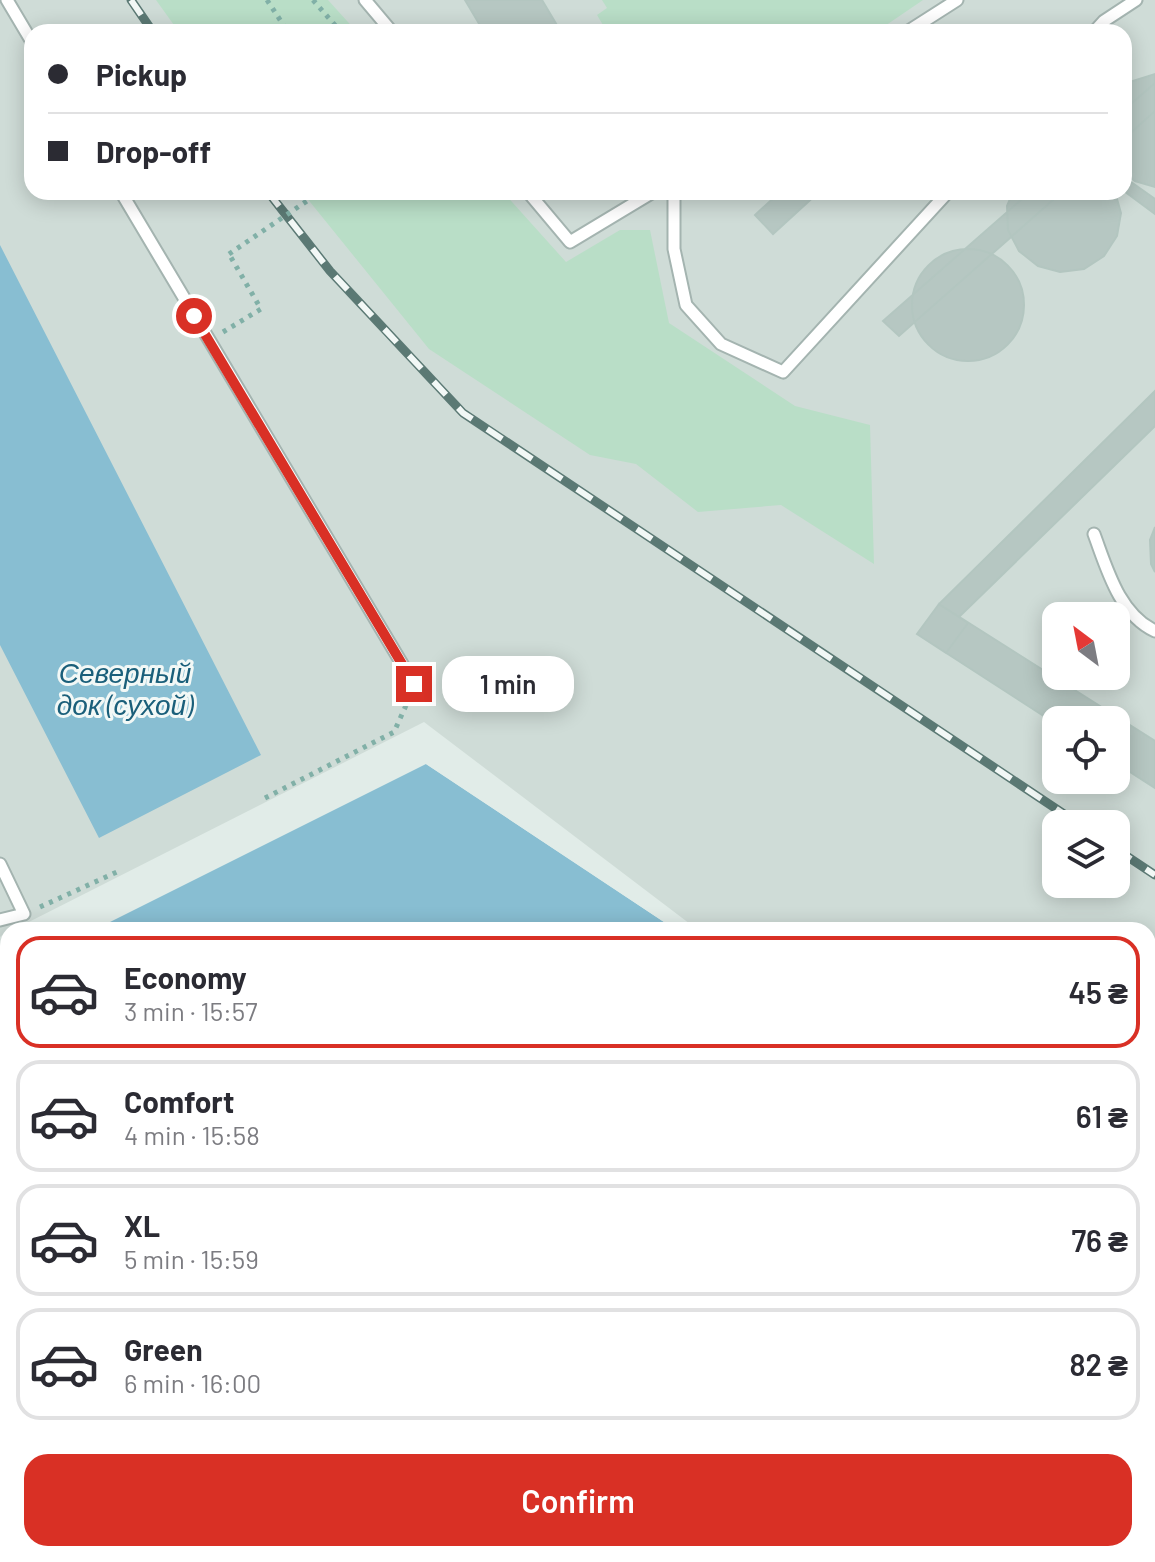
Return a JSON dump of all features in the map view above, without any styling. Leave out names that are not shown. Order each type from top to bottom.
[{"type":"lane","points":[[7,0],[24,29]]},
{"type":"lane","points":[[365,0],[385,24]]},
{"type":"lane","points":[[920,24],[957,0]]},
{"type":"lane","points":[[1101,24],[1136,0]]},
{"type":"lane","points":[[126,200],[414,684]]},
{"type":"lane","points":[[535,200],[570,242],[640,200]]},
{"type":"lane","points":[[674,200],[674,249],[686,305],[721,344],[783,372],[941,200]]},
{"type":"lane","points":[[1094,534],[1123,603],[1145,626],[1155,631]]},
{"type":"lane","points":[[0,864],[24,914],[0,920]]},
{"type":"path","points":[[267,0],[283,24]]},
{"type":"path","points":[[313,0],[334,24]]},
{"type":"path","points":[[209,340],[261,309],[229,254],[308,200]]},
{"type":"path","points":[[265,798],[394,732],[414,684]]},
{"type":"path","points":[[24,914],[119,871]]},
{"type":"shaded area","points":[[0,0],[1155,0],[1155,922],[687,922],[424,722],[29,922],[0,922]]},
{"type":"green space","points":[[156,0],[328,0],[350,24],[173,24]]},
{"type":"green space","points":[[602,0],[923,0],[888,24],[602,24],[597,15],[607,8]]},
{"type":"green space","points":[[308,200],[510,200],[566,262],[620,230],[650,230],[669,323],[795,406],[870,425],[874,564],[781,505],[698,512],[636,464],[590,455],[429,349]]},
{"type":"water","name":"Северный док (сухой)","points":[[0,245],[261,755],[99,838],[0,645]]},
{"type":"water","points":[[426,764],[664,922],[110,922]]},
{"type":"pier","points":[[428,761],[671,922],[664,922],[426,764]]},
{"type":"building","points":[[465,0],[542,0],[556,24],[479,24]]},
{"type":"building","points":[[1155,74],[1155,187],[1132,179],[1132,81]]},
{"type":"building","points":[[1155,83],[1155,111],[1132,132],[1132,103]]},
{"type":"building","points":[[1132,183],[1155,199],[1155,214],[1132,197]]},
{"type":"building","points":[[771,200],[810,200],[773,234],[755,215]]},
{"type":"building","points":[[1010,200],[1117,200],[1121,213],[1117,236],[1104,256],[1084,269],[1060,272],[1038,266],[1019,251],[1008,230]]},
{"type":"building","points":[[1021,200],[1053,200],[899,336],[883,321]]},
{"type":"building","points":[[968,249],[990,253],[1008,265],[1020,283],[1024,305],[1020,327],[1008,345],[990,357],[968,361],[946,357],[928,345],[916,327],[912,305],[916,283],[928,265],[946,253]]},
{"type":"building","points":[[1155,391],[1155,426],[959,617],[939,604]]},
{"type":"building","points":[[1155,527],[1155,572],[1151,564],[1150,540]]},
{"type":"building","points":[[939,604],[1042,669],[1042,690],[1075,690],[1100,706],[1042,706],[1042,715],[917,634]]},
{"type":"building","points":[[939,604],[968,623],[946,653],[917,634]]},
{"type":"building","points":[[1130,725],[1155,741],[1155,788],[1130,772]]},
{"type":"railway","points":[[131,0],[148,24]]},
{"type":"railway","points":[[274,200],[330,271],[463,413],[1058,810]]},
{"type":"railway","points":[[1130,858],[1155,875]]},
{"type":"route","points":[[194,316],[414,684]]}]
